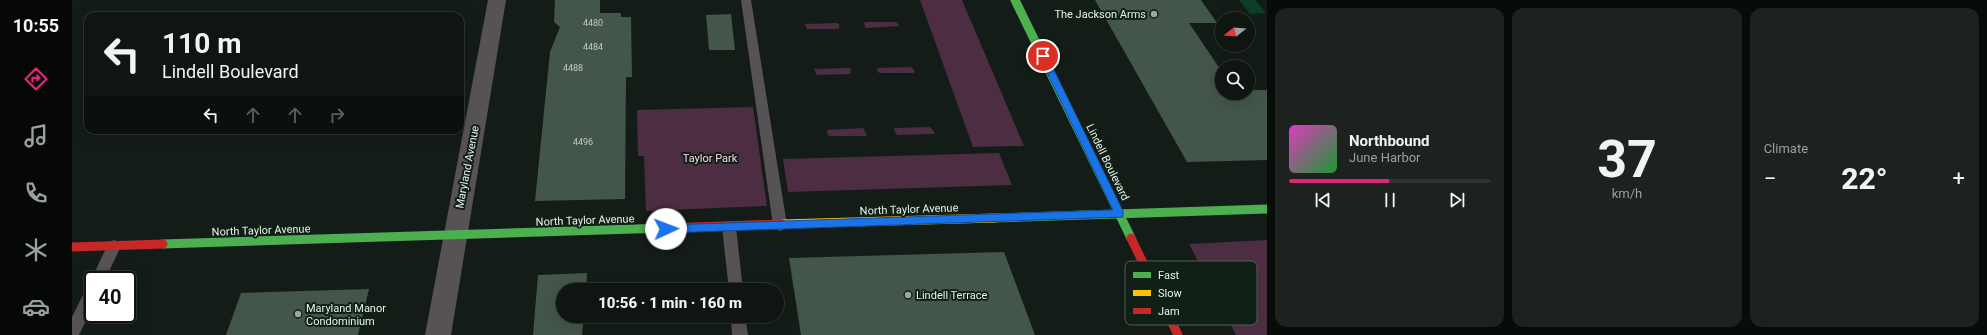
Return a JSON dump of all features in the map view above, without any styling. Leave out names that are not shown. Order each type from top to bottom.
[{"type":"street","name":"Maryland Avenue","points":[[438,335],[454,236],[482,95],[497,0]]},
{"type":"street","name":"Lindell Boulevard","points":[[1015,0],[1143,261]]},
{"type":"street","name":"North Taylor Avenue","points":[[72,247],[1267,209]]},
{"type":"street","name":"Lindell Boulevard","points":[[1173,325],[1178,335]]},
{"type":"lane","points":[[746,0],[780,225]]},
{"type":"lane","points":[[729,227],[735,283]]},
{"type":"lane","points":[[102,271],[114,246]]},
{"type":"lane","points":[[72,333],[84,308]]},
{"type":"lane","points":[[739,323],[740,335]]},
{"type":"green space","points":[[920,0],[962,0],[1024,146],[973,147]]},
{"type":"green space","points":[[896,22],[900,26],[867,28],[865,27],[864,23]]},
{"type":"green space","points":[[805,24],[839,24],[839,29],[807,29]]},
{"type":"green space","points":[[877,68],[913,68],[915,72],[880,73],[878,72]]},
{"type":"green space","points":[[814,69],[851,69],[850,74],[817,75]]},
{"type":"green space","name":"Taylor Park","points":[[753,107],[767,206],[646,211],[644,156],[638,156],[637,110]]},
{"type":"green space","points":[[930,127],[935,133],[898,135],[895,133],[894,128]]},
{"type":"green space","points":[[863,128],[867,135],[865,136],[830,136],[828,135],[827,130]]},
{"type":"green space","points":[[999,153],[1012,185],[788,192],[783,159]]},
{"type":"green space","points":[[1267,240],[1267,335],[1236,335],[1231,325],[1257,325],[1257,261],[1198,261],[1189,244]]},
{"type":"shaded area","points":[[1239,0],[1255,0],[1266,13],[1255,14],[1255,12],[1248,12]]},
{"type":"building","points":[[555,0],[600,0],[600,13],[621,13],[621,17],[631,17],[632,77],[626,77],[625,199],[535,201],[550,52],[560,27],[554,22]]},
{"type":"building","points":[[1095,0],[1201,0],[1215,20],[1215,23],[1189,23],[1215,62],[1215,100],[1255,100],[1255,90],[1267,90],[1267,160],[1187,162]]},
{"type":"building","points":[[731,14],[735,50],[709,50],[706,15]]},
{"type":"building","name":"Lindell Terrace","points":[[1004,252],[1035,335],[801,335],[789,258]]},
{"type":"building","points":[[587,273],[586,283],[556,283],[556,323],[583,323],[582,335],[533,335],[538,275]]},
{"type":"building","name":"Maryland Manor Condominium","points":[[369,289],[358,335],[226,335],[241,293]]},
{"type":"traffic: fast","points":[[1015,0],[1131,238]]},
{"type":"traffic: fast","points":[[995,218],[1267,209]]},
{"type":"traffic: fast","points":[[163,244],[666,228]]},
{"type":"traffic: slow","points":[[782,224],[995,218]]},
{"type":"traffic: jam","points":[[666,228],[782,224]]},
{"type":"traffic: jam","points":[[1131,238],[1142,261]]},
{"type":"traffic: jam","points":[[72,247],[163,244]]},
{"type":"traffic: jam","points":[[1173,325],[1178,335]]},
{"type":"place","name":"The Jackson Arms","points":[[1154,14]]},
{"type":"place","name":"Lindell Terrace","points":[[908,295]]},
{"type":"place","name":"Maryland Manor Condominium","points":[[298,314]]},
{"type":"route","points":[[666,229],[1120,214],[1043,56]]}]
